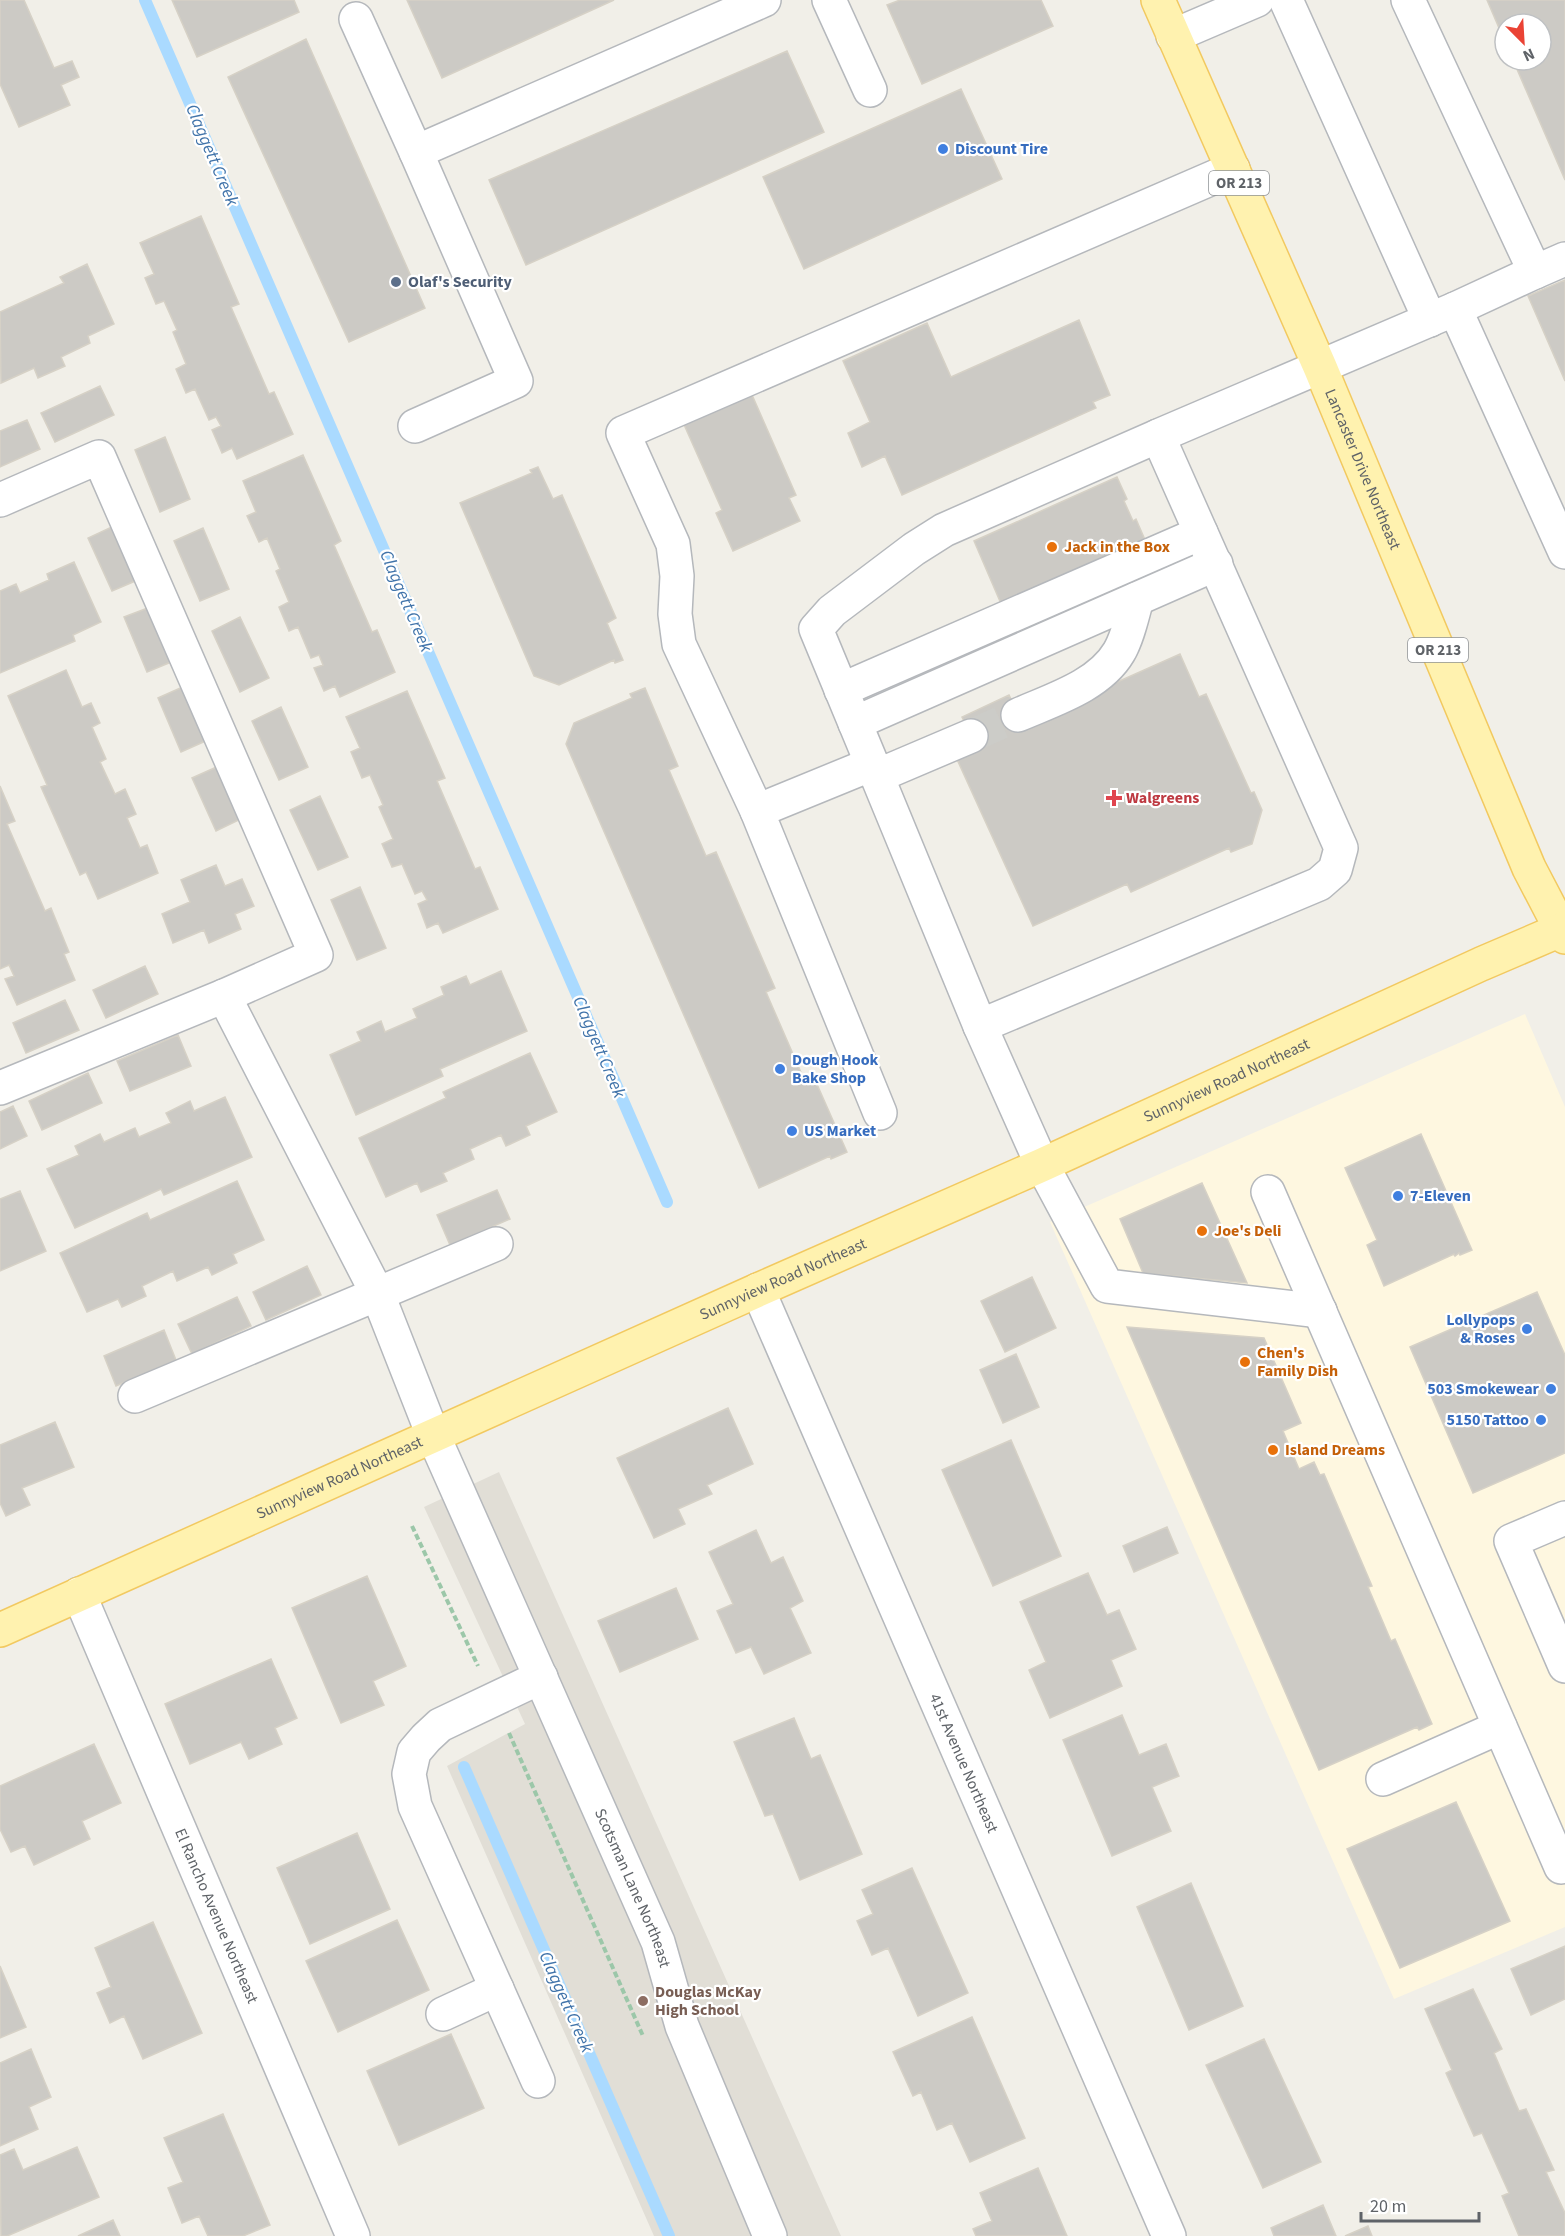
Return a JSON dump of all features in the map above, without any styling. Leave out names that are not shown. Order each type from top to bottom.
[{"type":"main road","name":"Lancaster Drive Northeast","points":[[1158,0],[1320,367],[1529,868],[1564,932]]},
{"type":"main road","name":"Sunnyview Road Northeast","points":[[0,1630],[1042,1165],[1481,963],[1564,932]]},
{"type":"street","points":[[416,152],[764,0]]},
{"type":"street","points":[[829,0],[870,90]]},
{"type":"street","points":[[1173,36],[1257,0]]},
{"type":"street","points":[[1286,0],[1442,315],[1565,552]]},
{"type":"street","points":[[1408,0],[1535,272]]},
{"type":"street","points":[[356,19],[516,381],[416,426]]},
{"type":"street","points":[[880,1113],[757,811],[679,644],[675,614],[677,576],[673,544],[623,433],[1233,169]]},
{"type":"street","points":[[1320,1311],[1107,1286],[1042,1165],[981,1026],[816,629],[832,611],[944,530],[1442,315],[1565,259]]},
{"type":"street","points":[[981,1026],[1319,884],[1335,870],[1341,848],[1158,436]]},
{"type":"street","points":[[0,500],[99,457],[316,955],[224,996],[0,1088]]},
{"type":"street","points":[[841,690],[1201,533]]},
{"type":"street","points":[[855,723],[1216,564]]},
{"type":"street","points":[[1018,715],[1070,692],[1099,674],[1119,652],[1137,599]]},
{"type":"street","points":[[757,811],[971,736]]},
{"type":"street","name":"Scotsman Lane Northeast","points":[[224,996],[378,1295],[433,1435],[658,1942],[682,2026],[770,2236]]},
{"type":"street","points":[[1268,1192],[1561,1867],[1565,1865]]},
{"type":"street","points":[[135,1396],[496,1244]]},
{"type":"street","name":"41st Avenue Northeast","points":[[758,1290],[1169,2236]]},
{"type":"street","points":[[1565,1518],[1511,1542],[1565,1666]]},
{"type":"street","name":"El Rancho Avenue Northeast","points":[[79,1594],[353,2236]]},
{"type":"street","points":[[538,2081],[415,1806],[409,1774],[414,1752],[440,1725],[540,1677]]},
{"type":"street","points":[[1383,1779],[1500,1727]]},
{"type":"street","points":[[443,2014],[497,1989]]},
{"type":"path","points":[[412,1526],[494,1699],[645,2039]]},
{"type":"shaded area","points":[[1525,1014],[1565,1107],[1565,1927],[1394,1999],[1050,1222]]},
{"type":"shaded area","name":"Douglas McKay High School","points":[[499,1472],[841,2236],[654,2236],[447,1766],[525,1724],[424,1507]]},
{"type":"building","points":[[0,0],[24,0],[54,68],[72,61],[79,77],[61,85],[70,105],[19,127],[0,84]]},
{"type":"building","points":[[172,0],[294,0],[299,12],[197,57]]},
{"type":"building","points":[[407,0],[614,0],[442,78]]},
{"type":"building","points":[[900,0],[1041,0],[1053,26],[922,84],[887,5]]},
{"type":"building","points":[[1487,0],[1565,0],[1565,180],[1518,72],[1553,72],[1553,12],[1493,12],[1493,14]]},
{"type":"building","points":[[306,39],[425,308],[349,342],[228,77]]},
{"type":"building","points":[[787,51],[824,132],[526,265],[489,180]]},
{"type":"building","points":[[961,89],[1002,179],[804,269],[763,177]]},
{"type":"building","points":[[201,216],[239,304],[231,307],[269,394],[274,392],[293,434],[237,459],[232,448],[222,453],[212,430],[221,426],[216,417],[209,420],[195,389],[186,393],[176,369],[186,364],[173,332],[177,330],[164,301],[156,304],[145,278],[154,274],[140,243]]},
{"type":"building","points":[[87,264],[114,324],[88,336],[90,343],[61,357],[65,366],[38,378],[34,368],[1,383],[0,312],[64,283],[60,277]]},
{"type":"building","points":[[1565,280],[1565,381],[1528,296]]},
{"type":"building","points":[[1079,320],[1110,395],[1093,402],[1096,408],[902,495],[885,456],[862,467],[848,433],[870,422],[843,361],[927,323],[951,377]]},
{"type":"building","points":[[100,386],[114,415],[55,442],[41,413]]},
{"type":"building","points":[[749,388],[796,495],[789,498],[800,521],[733,551],[716,513],[722,510],[681,418]]},
{"type":"building","points":[[27,420],[40,449],[0,467],[0,431]]},
{"type":"building","points":[[165,437],[190,499],[160,512],[135,450]]},
{"type":"building","points":[[303,455],[341,541],[334,545],[372,632],[377,630],[395,672],[340,697],[335,686],[324,691],[314,668],[323,665],[319,655],[311,658],[298,627],[289,631],[279,607],[289,602],[276,571],[280,569],[267,538],[259,542],[247,516],[256,512],[243,481]]},
{"type":"building","points":[[538,467],[553,499],[562,495],[616,618],[607,623],[623,660],[615,663],[614,660],[559,685],[534,676],[460,503],[532,473],[530,470]]},
{"type":"building","points":[[1117,477],[1127,499],[1124,501],[1133,521],[1136,519],[1146,542],[1002,606],[974,541]]},
{"type":"building","points":[[116,525],[140,579],[112,591],[88,538]]},
{"type":"building","points":[[203,528],[229,589],[200,601],[174,541]]},
{"type":"building","points":[[74,562],[101,622],[73,635],[75,641],[0,673],[0,591],[16,584],[20,593],[49,580],[47,574]]},
{"type":"building","points":[[153,606],[176,660],[147,672],[124,617]]},
{"type":"building","points":[[240,617],[269,678],[240,692],[212,631]]},
{"type":"building","name":"Walgreens","points":[[1180,654],[1199,697],[1206,694],[1251,793],[1254,792],[1262,810],[1252,844],[1231,852],[1229,848],[1131,892],[1127,884],[1033,926],[955,755],[976,746],[962,717],[1009,695],[1023,724]]},
{"type":"building","points":[[66,670],[82,707],[91,703],[100,723],[92,727],[106,759],[100,762],[115,794],[125,789],[136,814],[127,818],[140,848],[147,845],[158,873],[98,899],[86,872],[80,875],[41,787],[47,785],[8,696]]},
{"type":"building","points":[[187,685],[210,739],[181,752],[158,698]]},
{"type":"building","points":[[645,688],[678,766],[669,770],[706,856],[716,852],[775,988],[766,992],[803,1077],[812,1073],[847,1152],[831,1159],[830,1156],[759,1188],[566,744],[574,723],[632,698],[630,694]]},
{"type":"building","points":[[407,691],[445,778],[437,781],[475,869],[480,867],[498,909],[443,933],[438,923],[427,928],[418,904],[427,900],[422,891],[415,894],[402,864],[392,867],[382,844],[393,839],[379,807],[383,805],[370,775],[362,778],[351,752],[360,748],[346,717]]},
{"type":"building","points":[[281,707],[308,767],[279,780],[252,721]]},
{"type":"building","points":[[221,765],[245,817],[216,831],[192,778]]},
{"type":"building","points":[[0,786],[15,821],[7,824],[45,911],[51,908],[69,952],[64,954],[75,980],[17,1005],[5,979],[14,976],[9,965],[0,969]]},
{"type":"building","points":[[320,796],[348,857],[318,870],[290,810]]},
{"type":"building","points":[[216,865],[225,886],[242,879],[254,906],[235,914],[241,929],[209,943],[204,930],[173,943],[162,914],[190,902],[181,880]]},
{"type":"building","points":[[360,887],[386,948],[357,960],[331,900]]},
{"type":"building","points":[[145,966],[158,994],[106,1018],[93,990]]},
{"type":"building","points":[[501,971],[527,1031],[440,1069],[443,1076],[356,1115],[330,1055],[361,1041],[357,1032],[381,1021],[385,1032],[417,1018],[413,1009],[444,995],[441,987],[466,976],[470,985]]},
{"type":"building","points":[[65,1000],[79,1030],[26,1053],[13,1023]]},
{"type":"building","points":[[178,1035],[191,1066],[130,1091],[117,1061]]},
{"type":"building","points":[[530,1053],[557,1112],[526,1126],[530,1135],[506,1146],[501,1135],[470,1149],[474,1159],[443,1173],[447,1181],[421,1192],[417,1183],[386,1197],[359,1138],[446,1098],[443,1092]]},
{"type":"building","points":[[88,1073],[102,1103],[42,1130],[29,1101]]},
{"type":"building","points":[[225,1097],[252,1157],[164,1195],[161,1189],[75,1228],[47,1169],[79,1155],[75,1146],[100,1134],[104,1142],[135,1128],[139,1137],[171,1123],[166,1113],[190,1101],[194,1111]]},
{"type":"building","points":[[13,1106],[27,1136],[0,1149],[0,1112]]},
{"type":"building","points":[[1421,1134],[1472,1250],[1460,1255],[1459,1253],[1455,1256],[1454,1254],[1384,1286],[1367,1245],[1377,1240],[1345,1168]]},
{"type":"building","points":[[237,1181],[264,1240],[233,1254],[237,1263],[212,1275],[208,1267],[177,1281],[173,1271],[142,1286],[146,1296],[122,1307],[118,1299],[87,1312],[60,1253],[147,1213],[150,1220]]},
{"type":"building","points":[[1202,1183],[1247,1283],[1143,1273],[1120,1219]]},
{"type":"building","points":[[497,1190],[510,1219],[450,1245],[437,1215]]},
{"type":"building","points":[[20,1191],[46,1251],[0,1271],[0,1199]]},
{"type":"building","points":[[307,1266],[321,1295],[266,1320],[253,1292]]},
{"type":"building","points":[[1032,1277],[1056,1328],[1005,1352],[981,1301]]},
{"type":"building","points":[[1537,1292],[1565,1355],[1565,1453],[1473,1493],[1410,1347]]},
{"type":"building","points":[[237,1297],[251,1326],[192,1354],[178,1324]]},
{"type":"building","points":[[1127,1327],[1264,1338],[1301,1423],[1283,1431],[1299,1469],[1314,1462],[1320,1475],[1324,1474],[1372,1586],[1368,1587],[1391,1641],[1395,1639],[1432,1724],[1419,1730],[1417,1727],[1319,1770]]},
{"type":"building","points":[[164,1330],[176,1360],[116,1386],[104,1356]]},
{"type":"building","points":[[1016,1354],[1039,1407],[1003,1423],[980,1370]]},
{"type":"building","points":[[728,1408],[753,1464],[707,1485],[712,1494],[678,1509],[685,1524],[654,1538],[617,1458]]},
{"type":"building","points":[[55,1422],[74,1467],[22,1488],[30,1505],[6,1516],[0,1503],[0,1445]]},
{"type":"building","points":[[1011,1440],[1061,1556],[993,1586],[942,1470]]},
{"type":"building","points":[[1167,1527],[1178,1553],[1134,1572],[1123,1546]]},
{"type":"building","points":[[756,1530],[771,1563],[783,1557],[803,1601],[790,1608],[811,1653],[764,1674],[751,1647],[736,1653],[717,1611],[733,1604],[709,1552]]},
{"type":"building","points":[[1088,1573],[1107,1615],[1119,1610],[1136,1649],[1111,1660],[1122,1686],[1050,1718],[1029,1670],[1046,1662],[1020,1602]]},
{"type":"building","points":[[367,1576],[406,1666],[373,1681],[384,1705],[341,1723],[292,1608]]},
{"type":"building","points":[[676,1588],[698,1639],[620,1672],[598,1621]]},
{"type":"building","points":[[271,1659],[297,1718],[275,1728],[282,1744],[249,1759],[241,1742],[190,1764],[165,1704]]},
{"type":"building","points":[[1122,1715],[1139,1755],[1166,1744],[1179,1776],[1152,1787],[1171,1831],[1112,1856],[1063,1740]]},
{"type":"building","points":[[794,1718],[811,1759],[820,1755],[862,1854],[800,1880],[773,1814],[765,1816],[734,1742]]},
{"type":"building","points":[[94,1744],[121,1803],[82,1821],[90,1839],[34,1865],[25,1846],[11,1852],[0,1829],[0,1786]]},
{"type":"building","points":[[1456,1802],[1510,1921],[1400,1968],[1347,1849]]},
{"type":"building","points":[[357,1833],[390,1909],[310,1944],[277,1868]]},
{"type":"building","points":[[912,1868],[968,1993],[918,2016],[888,1948],[872,1955],[857,1921],[873,1914],[862,1890]]},
{"type":"building","points":[[1191,1883],[1243,2006],[1189,2030],[1137,1907]]},
{"type":"building","points":[[397,1920],[429,1990],[338,2032],[306,1961]]},
{"type":"building","points":[[153,1922],[202,2033],[143,2059],[124,2016],[110,2023],[97,1993],[111,1987],[95,1948]]},
{"type":"building","points":[[1565,1946],[1565,1999],[1531,2015],[1511,1969]]},
{"type":"building","points":[[0,1966],[26,2027],[0,2038]]},
{"type":"building","points":[[1473,1989],[1502,2049],[1494,2053],[1519,2111],[1526,2109],[1554,2170],[1546,2172],[1565,2213],[1565,2235],[1563,2236],[1519,2236],[1502,2196],[1509,2193],[1482,2133],[1474,2136],[1446,2073],[1452,2070],[1425,2009]]},
{"type":"building","points":[[972,2017],[1025,2138],[970,2162],[952,2123],[937,2130],[921,2092],[913,2096],[893,2052]]},
{"type":"building","points":[[451,2034],[484,2108],[399,2145],[367,2071]]},
{"type":"building","points":[[1264,2039],[1321,2162],[1263,2188],[1206,2065]]},
{"type":"building","points":[[31,2049],[51,2097],[29,2107],[38,2129],[0,2146],[0,2063]]},
{"type":"building","points":[[223,2114],[270,2225],[243,2236],[208,2236],[199,2216],[182,2223],[168,2188],[183,2182],[164,2138]]},
{"type":"building","points":[[77,2147],[99,2197],[7,2236],[1,2236],[0,2155],[14,2149],[23,2170]]},
{"type":"building","points":[[1038,2168],[1067,2236],[976,2236],[973,2229],[992,2221],[980,2193]]},
{"type":"building","points":[[1323,2205],[1336,2236],[1274,2236],[1271,2228]]},
{"type":"building","points":[[113,2220],[120,2236],[78,2236]]},
{"type":"building","points":[[1368,2226],[1372,2236],[1345,2236]]},
{"type":"waterway","name":"Claggett Creek","points":[[145,0],[667,1202]]},
{"type":"waterway","name":"Claggett Creek","points":[[464,1767],[669,2236]]},
{"type":"tunnel","points":[[971,736],[1018,715]]},
{"type":"place","name":"Discount Tire","points":[[943,149]]},
{"type":"place","name":"Olaf's Security","points":[[396,282]]},
{"type":"place","name":"Jack in the Box","points":[[1052,547]]},
{"type":"place","name":"Walgreens","points":[[1114,798]]},
{"type":"place","name":"Dough Hook Bake Shop","points":[[780,1069]]},
{"type":"place","name":"US Market","points":[[792,1131]]},
{"type":"place","name":"7-Eleven","points":[[1398,1196]]},
{"type":"place","name":"Joe's Deli","points":[[1202,1231]]},
{"type":"place","name":"Lollypops & Roses","points":[[1527,1329]]},
{"type":"place","name":"Chen's Family Dish","points":[[1245,1362]]},
{"type":"place","name":"503 Smokewear","points":[[1551,1389]]},
{"type":"place","name":"5150 Tattoo","points":[[1541,1420]]},
{"type":"place","name":"Island Dreams","points":[[1273,1450]]},
{"type":"place","name":"Douglas McKay High School","points":[[643,2001]]}]
